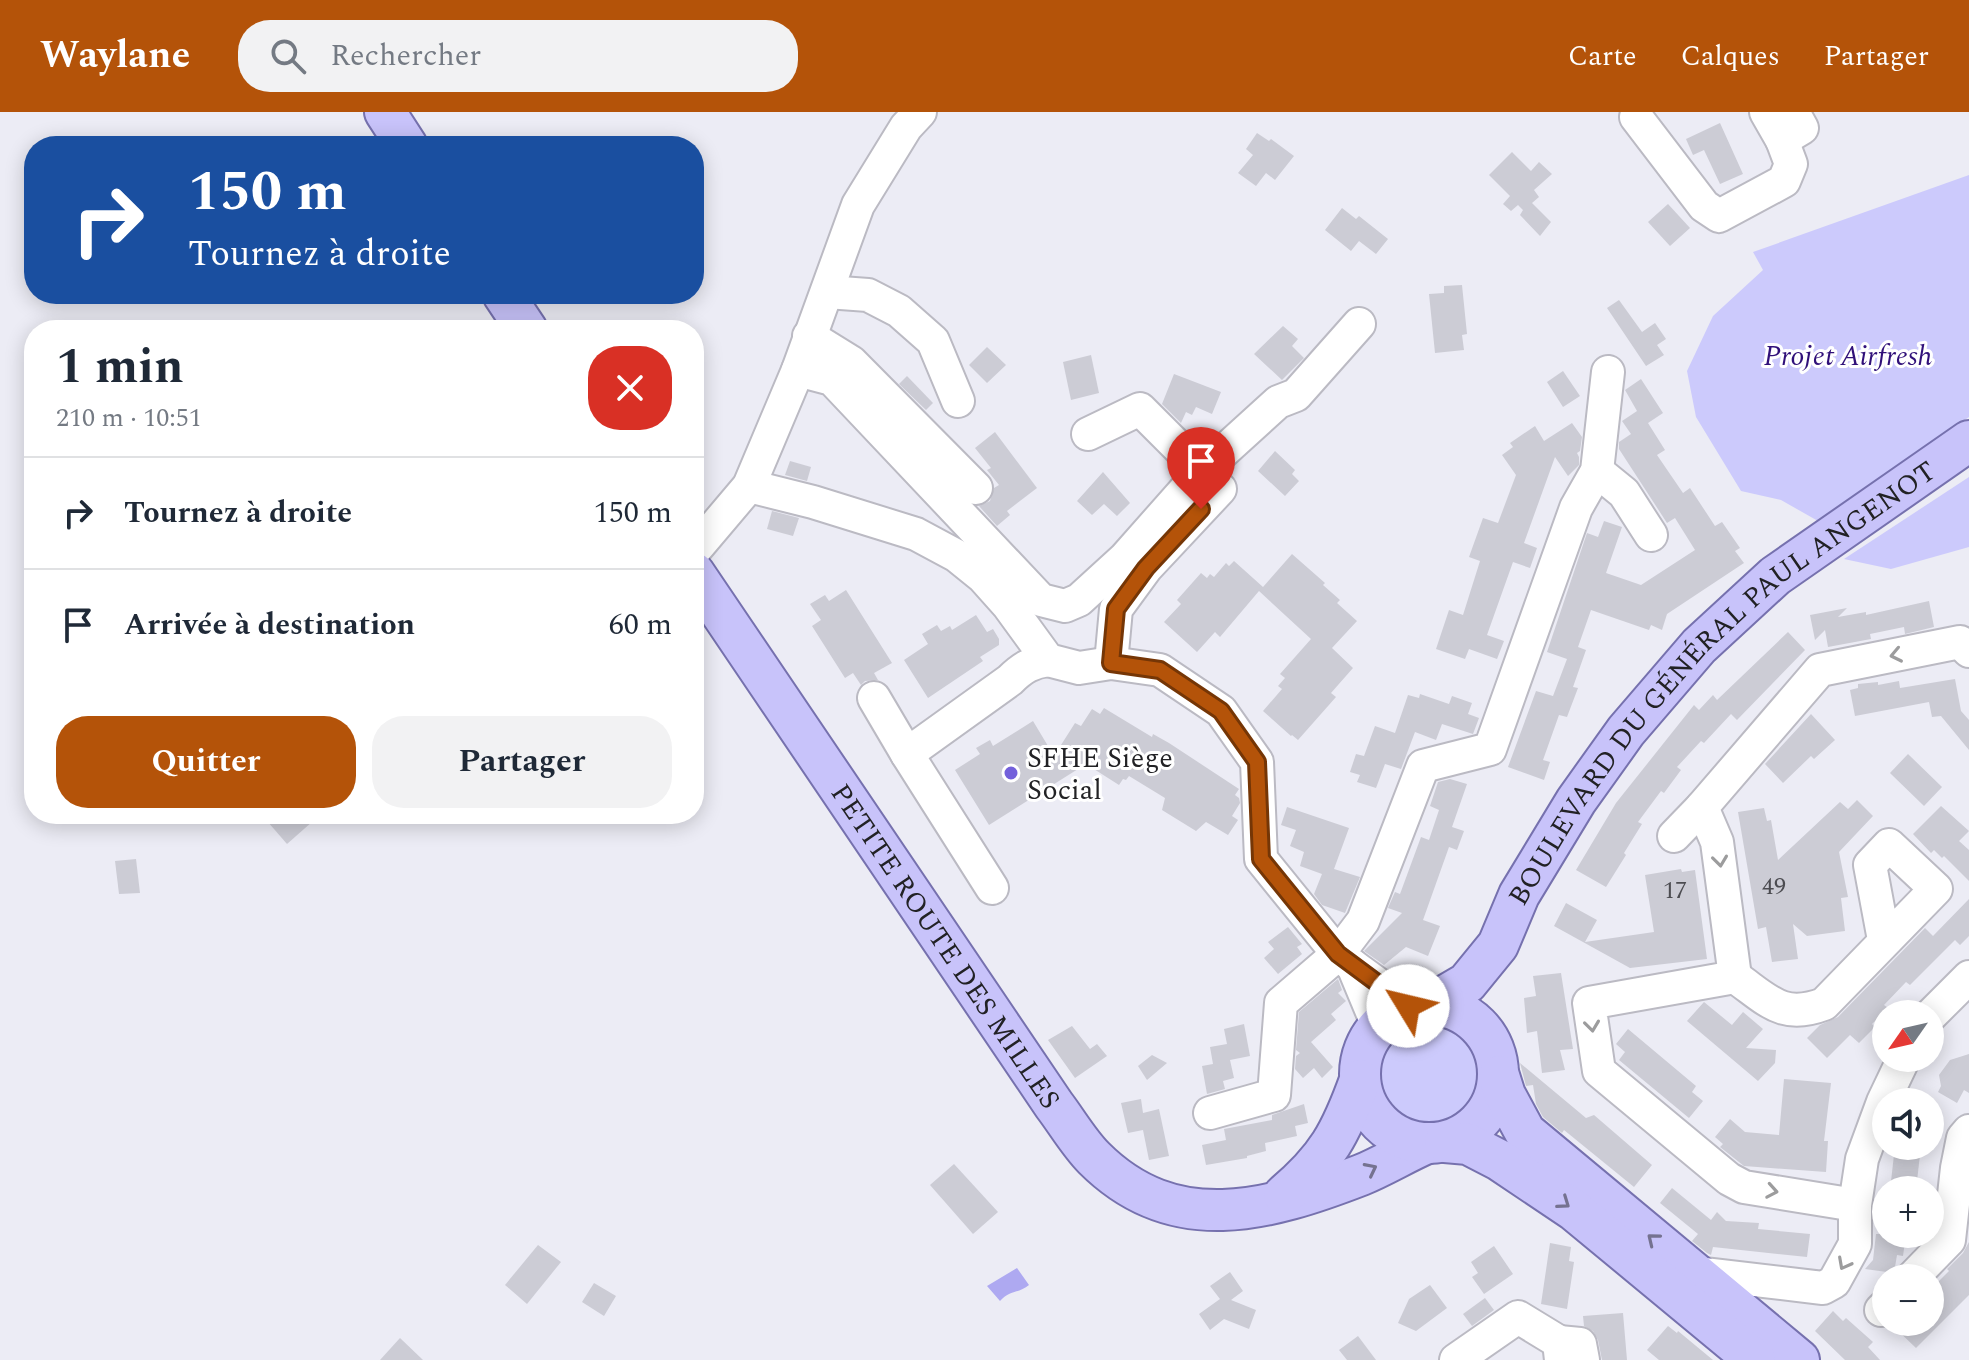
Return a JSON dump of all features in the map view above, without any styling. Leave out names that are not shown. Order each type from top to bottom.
[{"type":"main road","points":[[385,112],[401,136]]},
{"type":"main road","name":"BOULEVARD DU GÉNÉRAL PAUL ANGENOT","points":[[1497,1064],[1494,974],[1498,945],[1519,895],[1576,801],[1626,731],[1699,646],[1775,576],[1969,441]]},
{"type":"main road","name":"PETITE ROUTE DES MILLES","points":[[704,588],[1054,1105],[1093,1158],[1135,1190],[1184,1208],[1235,1211],[1271,1206],[1364,1174],[1436,1142]]},
{"type":"main road","name":"BOULEVARD DU GÉNÉRAL PAUL ANGENOT","points":[[1406,1012],[1467,983],[1498,945]]},
{"type":"main road","points":[[1271,1206],[1311,1173],[1332,1145],[1360,1080],[1362,1055],[1406,1012],[1457,1010],[1483,1030],[1525,1132],[1799,1360]]},
{"type":"main road","points":[[1436,1142],[1473,1128],[1493,1102],[1497,1064]]},
{"type":"main road","points":[[1360,1080],[1371,1111],[1397,1136],[1468,1144],[1495,1157],[1563,1203],[1755,1360]]},
{"type":"street","points":[[704,539],[749,486],[798,370],[858,205],[906,127],[920,112]]},
{"type":"street","points":[[1639,114],[1704,206],[1719,216],[1784,181],[1791,164],[1780,121]]},
{"type":"street","points":[[827,292],[868,295],[899,311],[933,341],[958,401]]},
{"type":"street","points":[[1111,663],[1116,609],[1211,480],[1278,402],[1296,395],[1359,324]]},
{"type":"street","points":[[809,336],[851,362],[976,488]]},
{"type":"street","points":[[798,370],[832,379],[1041,600],[1065,606],[1079,600],[1211,480]]},
{"type":"street","points":[[1210,1113],[1274,1095],[1281,1003],[1345,960],[1423,766],[1490,749],[1576,508],[1597,471],[1608,372]]},
{"type":"street","points":[[1088,434],[1140,409],[1211,480]]},
{"type":"street","points":[[1597,471],[1624,493],[1651,535]]},
{"type":"street","points":[[749,486],[916,534],[957,556],[983,577],[1008,605],[1048,660]]},
{"type":"street","points":[[1674,836],[1820,670],[1960,642],[1969,651]]},
{"type":"street","points":[[907,754],[1010,680],[1022,668],[1036,662],[1048,660],[1079,668],[1111,663],[1160,670],[1221,711],[1257,762],[1261,859],[1345,960],[1406,1012]]},
{"type":"street","points":[[874,698],[992,888]]},
{"type":"street","points":[[1702,807],[1717,842],[1735,977]]},
{"type":"street","points":[[1855,1205],[1737,1184],[1599,1071],[1589,1003],[1735,977],[1778,1006],[1805,1011],[1824,1004],[1884,940]]},
{"type":"street","points":[[1695,1273],[1823,1288],[1834,1282],[1855,1244],[1855,1205],[1862,1159],[1897,1072]]},
{"type":"street","points":[[1926,1264],[1949,1240],[1957,1168],[1963,1138],[1969,1131]]},
{"type":"street","points":[[1456,1360],[1518,1317],[1568,1354]]},
{"type":"green space","name":"Projet Airfresh","points":[[1969,175],[1969,417],[1818,521],[1781,500],[1741,491],[1696,417],[1687,371],[1713,316],[1763,270],[1753,252]]},
{"type":"green space","points":[[1969,477],[1969,547],[1891,569],[1844,559]]},
{"type":"green space","points":[[1427,1019],[1448,1023],[1465,1035],[1477,1052],[1481,1073],[1477,1094],[1465,1111],[1448,1123],[1427,1127],[1406,1123],[1389,1111],[1377,1094],[1373,1073],[1377,1052],[1389,1035],[1406,1023]]},
{"type":"shaded area","points":[[1017,1268],[1029,1285],[1000,1301],[987,1286]]},
{"type":"building","points":[[1720,123],[1743,174],[1720,184],[1704,150],[1693,155],[1686,139]]},
{"type":"building","points":[[1257,133],[1294,156],[1275,180],[1266,173],[1256,186],[1238,173],[1253,155],[1246,149]]},
{"type":"building","points":[[1512,152],[1531,171],[1539,162],[1552,174],[1534,190],[1539,197],[1532,203],[1551,222],[1540,236],[1520,215],[1523,210],[1518,205],[1511,211],[1503,204],[1510,196],[1489,175]]},
{"type":"building","points":[[1668,204],[1690,228],[1670,246],[1648,222]]},
{"type":"building","points":[[1342,208],[1356,219],[1359,216],[1388,239],[1376,254],[1359,241],[1351,251],[1325,230]]},
{"type":"building","points":[[1462,285],[1467,334],[1462,335],[1464,350],[1435,353],[1429,294],[1444,293],[1444,286]]},
{"type":"building","points":[[1619,300],[1642,332],[1655,323],[1666,339],[1657,345],[1664,355],[1646,366],[1607,308]]},
{"type":"building","points":[[1283,326],[1298,339],[1292,346],[1304,358],[1282,380],[1254,354]]},
{"type":"building","points":[[987,347],[1006,365],[987,383],[969,365]]},
{"type":"building","points":[[1091,355],[1099,393],[1071,400],[1063,362]]},
{"type":"building","points":[[1563,371],[1580,396],[1563,407],[1547,382]]},
{"type":"building","points":[[1174,374],[1221,392],[1212,414],[1196,407],[1192,415],[1186,412],[1181,423],[1162,404]]},
{"type":"building","points":[[907,376],[933,403],[926,410],[899,384]]},
{"type":"building","points":[[1641,379],[1663,413],[1648,423],[1665,450],[1657,455],[1683,493],[1690,488],[1715,526],[1722,522],[1740,548],[1735,551],[1744,563],[1667,614],[1662,630],[1651,625],[1649,630],[1591,610],[1578,647],[1586,650],[1573,687],[1578,688],[1567,717],[1559,715],[1543,760],[1550,762],[1544,780],[1508,767],[1536,691],[1553,696],[1567,659],[1547,652],[1587,533],[1598,537],[1604,521],[1622,527],[1606,573],[1641,585],[1695,550],[1675,518],[1667,523],[1619,449],[1619,442],[1631,434],[1622,421],[1637,411],[1625,390]]},
{"type":"building","points":[[1572,423],[1582,437],[1577,453],[1579,465],[1568,476],[1555,457],[1524,543],[1537,548],[1530,568],[1513,562],[1487,635],[1504,641],[1497,659],[1469,649],[1465,659],[1436,649],[1449,610],[1463,615],[1480,561],[1469,557],[1483,518],[1498,523],[1516,475],[1502,455],[1513,447],[1510,443],[1535,426],[1544,441]]},
{"type":"building","points":[[995,432],[1037,488],[1007,511],[1010,515],[997,526],[979,506],[990,501],[994,488],[999,485],[987,470],[991,468],[975,448]]},
{"type":"building","points":[[1275,451],[1295,470],[1292,474],[1299,481],[1285,496],[1258,471]]},
{"type":"building","points":[[790,461],[811,467],[807,481],[785,475]]},
{"type":"building","points":[[1103,472],[1130,503],[1117,516],[1104,504],[1092,515],[1077,501]]},
{"type":"building","points":[[772,511],[799,518],[793,536],[767,529]]},
{"type":"building","points":[[1292,554],[1325,583],[1323,585],[1340,600],[1337,603],[1357,621],[1332,648],[1353,668],[1331,693],[1336,697],[1298,740],[1263,711],[1282,689],[1278,686],[1285,678],[1280,674],[1311,639],[1259,591],[1220,637],[1215,632],[1197,652],[1164,622],[1181,604],[1177,600],[1201,573],[1207,578],[1210,574],[1214,577],[1226,563],[1229,566],[1234,561],[1263,587]]},
{"type":"building","points":[[846,590],[892,663],[874,673],[878,680],[865,681],[861,685],[853,673],[845,678],[812,626],[821,620],[810,604],[825,595],[829,601]]},
{"type":"building","points":[[1929,601],[1934,627],[1905,634],[1904,627],[1870,634],[1871,639],[1828,647],[1825,630],[1815,640],[1810,615],[1847,608],[1838,617],[1866,612],[1866,615]]},
{"type":"building","points":[[976,615],[987,632],[993,629],[999,645],[980,657],[983,661],[928,698],[904,660],[928,644],[922,634],[937,625],[941,631],[950,626],[952,630]]},
{"type":"building","points":[[1788,632],[1805,650],[1737,720],[1731,714],[1677,767],[1681,770],[1638,822],[1642,824],[1606,887],[1576,870],[1616,803],[1694,705],[1699,710],[1713,695],[1717,700]]},
{"type":"building","points":[[1955,679],[1961,711],[1969,720],[1969,750],[1941,716],[1932,717],[1929,702],[1855,716],[1850,690],[1858,688],[1858,684],[1878,682],[1878,685],[1899,681],[1900,688]]},
{"type":"building","points":[[1420,694],[1449,704],[1452,696],[1472,703],[1468,714],[1479,718],[1473,734],[1442,724],[1436,740],[1415,732],[1401,769],[1385,764],[1376,788],[1357,782],[1360,775],[1350,772],[1356,754],[1364,756],[1375,726],[1395,733],[1408,695],[1419,698]]},
{"type":"building","points":[[1104,708],[1152,737],[1153,734],[1169,743],[1239,789],[1235,795],[1240,803],[1232,816],[1238,820],[1228,835],[1206,822],[1196,831],[1162,810],[1165,798],[1129,776],[1119,785],[1086,764],[989,825],[955,770],[980,754],[976,748],[990,740],[993,746],[1033,721],[1054,756],[1075,723],[1081,726],[1092,709],[1100,714]]},
{"type":"building","points":[[1811,714],[1835,740],[1814,759],[1811,756],[1783,783],[1765,764]]},
{"type":"building","points":[[1908,754],[1942,787],[1924,806],[1890,773]]},
{"type":"building","points":[[1450,779],[1467,784],[1452,827],[1464,831],[1457,850],[1449,847],[1423,920],[1440,926],[1428,956],[1406,947],[1384,965],[1364,951],[1402,913],[1388,908],[1395,892],[1400,894],[1421,837],[1429,840],[1439,810],[1430,806],[1438,782]]},
{"type":"building","points":[[1857,800],[1873,816],[1839,852],[1848,897],[1841,898],[1845,931],[1807,936],[1793,924],[1798,959],[1772,962],[1766,927],[1758,929],[1738,812],[1764,808],[1767,821],[1771,820],[1778,860],[1840,802],[1848,809]]},
{"type":"building","points":[[1941,806],[1969,831],[1959,841],[1969,850],[1969,881],[1944,856],[1942,858],[1934,850],[1931,853],[1913,834]]},
{"type":"building","points":[[1287,807],[1349,828],[1334,869],[1360,877],[1345,913],[1322,905],[1314,894],[1322,874],[1300,866],[1304,852],[1290,846],[1296,830],[1281,825]]},
{"type":"building","points":[[270,824],[310,824],[287,844]]},
{"type":"building","points":[[136,859],[140,893],[119,894],[115,861]]},
{"type":"building","points":[[1681,869],[1682,872],[1695,870],[1707,959],[1630,968],[1554,926],[1566,903],[1597,920],[1585,942],[1654,932],[1645,875]]},
{"type":"building","points":[[1969,899],[1969,936],[1960,945],[1955,940],[1910,985],[1906,982],[1889,1000],[1872,1000],[1872,1030],[1859,1043],[1850,1035],[1827,1058],[1807,1038],[1820,1025],[1838,1017],[1925,928],[1933,936]]},
{"type":"building","points":[[1288,927],[1302,944],[1297,947],[1302,954],[1278,974],[1264,958],[1274,949],[1268,942]]},
{"type":"building","points":[[1561,973],[1573,1049],[1560,1050],[1565,1070],[1542,1073],[1537,1031],[1527,1033],[1524,998],[1536,996],[1533,976]]},
{"type":"building","points":[[1338,979],[1342,990],[1338,993],[1346,1001],[1331,1014],[1336,1020],[1311,1042],[1333,1067],[1322,1078],[1314,1068],[1303,1078],[1295,1069],[1296,1056],[1300,1053],[1296,1050],[1299,1012]]},
{"type":"building","points":[[1704,1002],[1732,1025],[1743,1012],[1763,1029],[1746,1048],[1776,1050],[1775,1063],[1758,1081],[1687,1021]]},
{"type":"building","points":[[1244,1024],[1250,1056],[1230,1060],[1234,1078],[1223,1081],[1225,1089],[1207,1094],[1202,1066],[1213,1064],[1210,1047],[1227,1044],[1224,1029]]},
{"type":"building","points":[[1072,1026],[1090,1049],[1097,1044],[1107,1056],[1075,1078],[1048,1040]]},
{"type":"building","points":[[1628,1029],[1696,1086],[1692,1092],[1703,1101],[1689,1118],[1619,1060],[1625,1052],[1616,1044]]},
{"type":"building","points":[[1969,1054],[1969,1093],[1964,1090],[1957,1103],[1944,1095],[1944,1088],[1940,1088],[1939,1075],[1950,1060]]},
{"type":"building","points":[[1152,1055],[1167,1063],[1147,1080],[1138,1066]]},
{"type":"building","points":[[1520,1063],[1586,1118],[1594,1115],[1652,1165],[1634,1187],[1564,1130],[1562,1133],[1543,1117],[1536,1104],[1533,1085],[1526,1086]]},
{"type":"building","points":[[1784,1079],[1831,1083],[1824,1141],[1828,1141],[1826,1172],[1744,1166],[1720,1147],[1723,1144],[1715,1137],[1730,1119],[1745,1132],[1779,1135]]},
{"type":"building","points":[[1141,1099],[1143,1113],[1159,1109],[1169,1156],[1149,1160],[1143,1130],[1128,1133],[1121,1103]]},
{"type":"building","points":[[1304,1104],[1308,1123],[1295,1126],[1297,1136],[1265,1143],[1266,1151],[1247,1158],[1206,1165],[1202,1145],[1226,1140],[1224,1129],[1272,1120],[1272,1115]]},
{"type":"building","points":[[1893,1160],[1919,1160],[1918,1176],[1892,1176]]},
{"type":"building","points":[[954,1164],[998,1212],[973,1234],[930,1185]]},
{"type":"building","points":[[1672,1188],[1711,1220],[1717,1212],[1726,1221],[1759,1223],[1758,1229],[1810,1234],[1807,1257],[1713,1247],[1711,1255],[1707,1253],[1692,1241],[1698,1234],[1660,1203]]},
{"type":"building","points":[[1969,1242],[1969,1295],[1944,1320],[1944,1276]]},
{"type":"building","points":[[1550,1243],[1571,1247],[1569,1261],[1574,1262],[1567,1309],[1541,1304]]},
{"type":"building","points":[[538,1245],[561,1262],[527,1304],[505,1285]]},
{"type":"building","points":[[1494,1246],[1513,1274],[1484,1294],[1472,1277],[1478,1273],[1471,1262]]},
{"type":"building","points":[[1874,1248],[1904,1248],[1903,1256],[1897,1255],[1896,1264],[1872,1264],[1872,1270],[1865,1269],[1873,1260]]},
{"type":"building","points":[[1230,1272],[1243,1291],[1231,1300],[1256,1310],[1249,1329],[1224,1319],[1210,1330],[1199,1314],[1220,1299],[1210,1286]]},
{"type":"building","points":[[594,1283],[616,1296],[604,1316],[582,1302]]},
{"type":"building","points":[[1430,1285],[1447,1308],[1416,1331],[1398,1323],[1409,1299]]},
{"type":"building","points":[[1485,1298],[1494,1310],[1472,1326],[1463,1314]]},
{"type":"building","points":[[1833,1311],[1843,1321],[1846,1318],[1873,1342],[1868,1347],[1880,1360],[1845,1360],[1815,1331]]},
{"type":"building","points":[[1623,1313],[1627,1360],[1602,1360],[1598,1340],[1593,1331],[1584,1326],[1583,1316]]},
{"type":"building","points":[[1668,1326],[1713,1360],[1659,1360],[1647,1350]]},
{"type":"building","points":[[1358,1336],[1376,1360],[1347,1360],[1339,1350]]},
{"type":"building","points":[[1903,1336],[1928,1336],[1916,1348]]},
{"type":"building","points":[[400,1338],[423,1360],[380,1360]]},
{"type":"place","name":"SFHE Siège Social","points":[[1011,773]]},
{"type":"route","points":[[1201,509],[1146,568],[1116,609],[1111,663],[1160,670],[1221,711],[1257,762],[1261,859],[1338,954],[1408,1006]]}]
